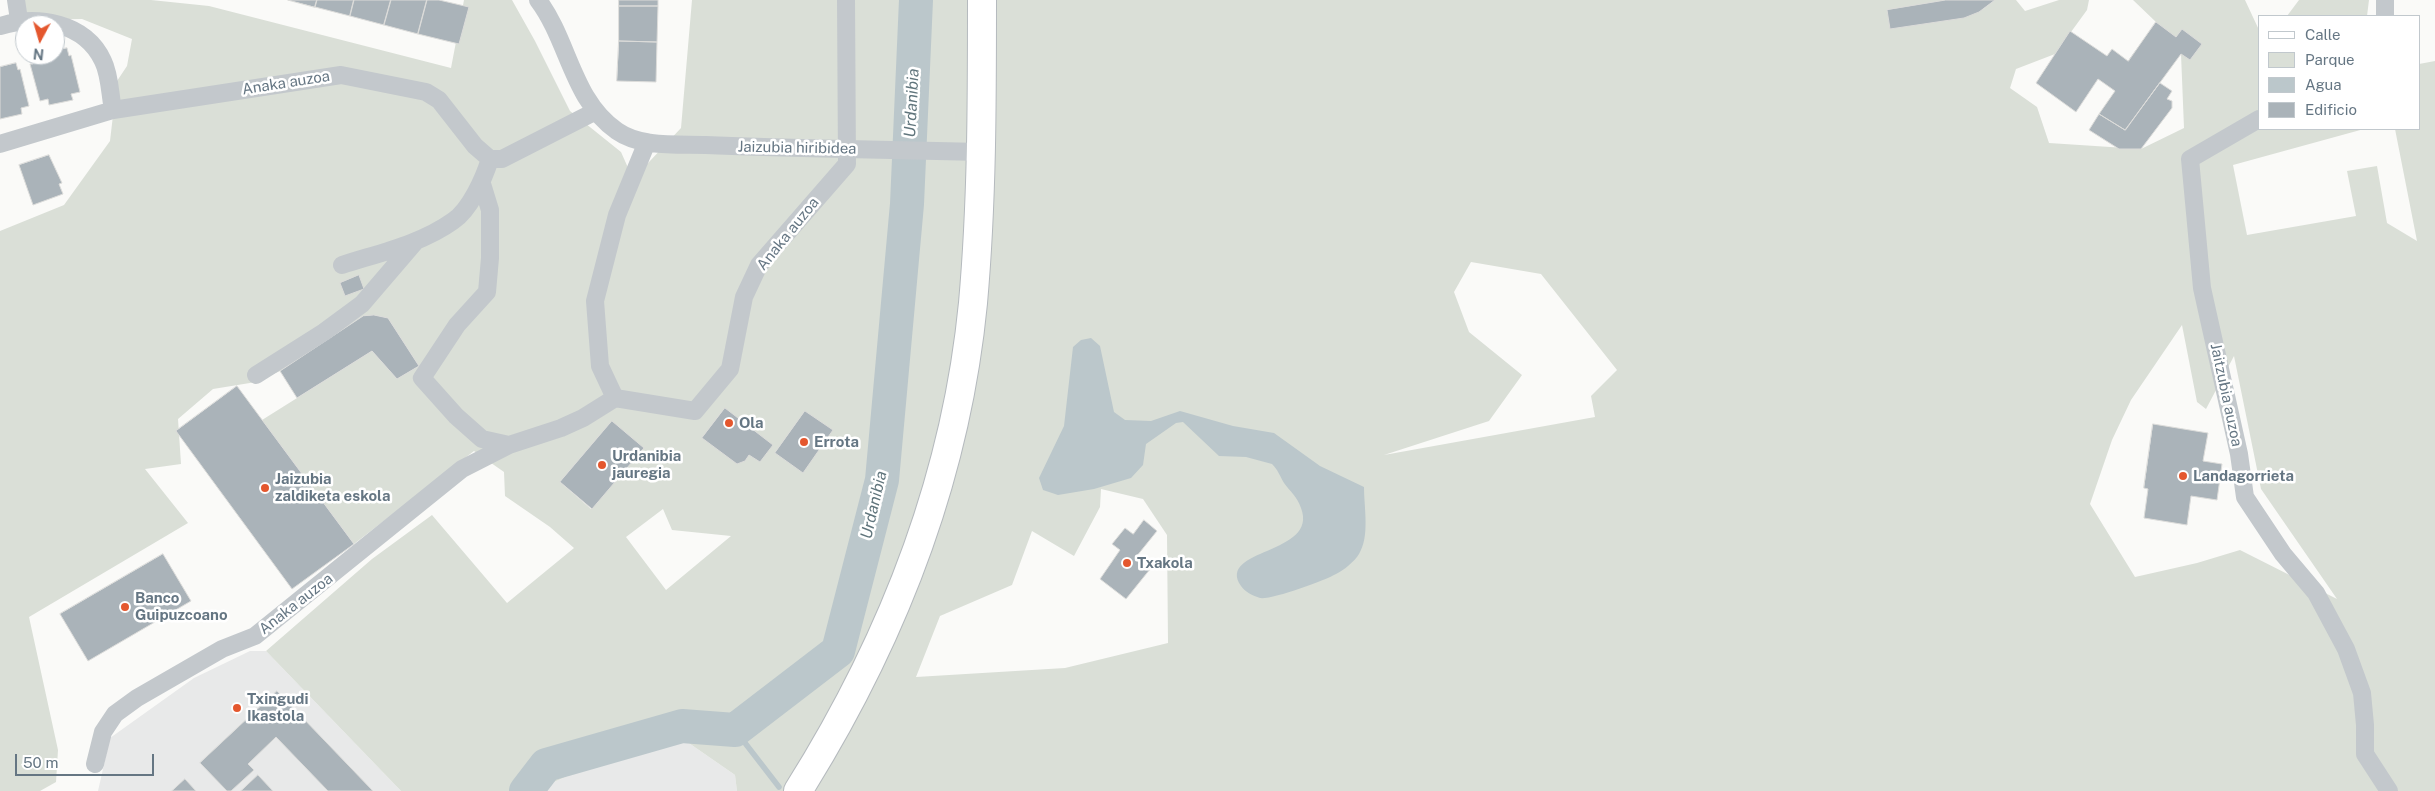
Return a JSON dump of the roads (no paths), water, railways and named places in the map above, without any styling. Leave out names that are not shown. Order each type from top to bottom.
[{"type":"main road","points":[[798,791],[830,740],[879,646],[921,540],[939,481],[957,402],[973,304],[982,152],[982,0]]},
{"type":"street","points":[[16,0],[18,15]]},
{"type":"street","name":"Jaizubia hiribidea","points":[[538,0],[548,13],[559,36],[573,75],[596,111],[618,132],[647,142],[982,152]]},
{"type":"street","points":[[846,0],[847,149]]},
{"type":"street","points":[[2385,0],[2385,15]]},
{"type":"street","points":[[0,26],[15,21]]},
{"type":"street","points":[[65,27],[85,36],[104,61],[113,110]]},
{"type":"street","name":"Anaka auzoa","points":[[0,144],[113,110],[341,75],[426,92],[439,100],[475,146],[490,159]]},
{"type":"street","points":[[342,265],[416,241],[455,221],[482,184],[490,159],[502,159],[596,111]]},
{"type":"street","name":"Jaitzubia auzoa","points":[[2258,121],[2190,160],[2202,288],[2239,454],[2246,497],[2283,554],[2316,593],[2346,649],[2362,693],[2365,754],[2389,791]]},
{"type":"street","points":[[615,398],[600,366],[595,300],[617,215],[647,142]]},
{"type":"street","name":"Anaka auzoa","points":[[95,764],[103,732],[115,714],[137,698],[222,649],[255,636],[462,468],[509,445],[561,428],[615,398],[695,411],[730,369],[744,297],[759,265],[847,164],[847,149]]},
{"type":"street","points":[[482,184],[490,210],[490,258],[487,292],[456,325],[422,378],[456,416],[482,439],[509,445]]},
{"type":"street","points":[[256,375],[324,332],[362,304],[416,241]]},
{"type":"water","points":[[1091,338],[1100,346],[1114,412],[1125,420],[1151,421],[1180,411],[1233,426],[1274,433],[1320,466],[1364,487],[1366,522],[1362,547],[1357,557],[1339,573],[1286,593],[1260,598],[1246,591],[1241,586],[1237,574],[1242,564],[1296,535],[1303,523],[1300,504],[1272,464],[1246,457],[1219,456],[1183,422],[1176,423],[1146,444],[1143,465],[1131,478],[1094,489],[1058,495],[1043,490],[1039,478],[1064,426],[1073,347],[1081,340]]},
{"type":"waterway","name":"Urdanibia","points":[[526,791],[546,765],[682,726],[735,730],[838,651],[882,480],[907,204],[916,0]]},
{"type":"waterway","points":[[735,730],[779,787]]},
{"type":"place","name":"Ola","points":[[729,423]]},
{"type":"place","name":"Errota","points":[[804,442]]},
{"type":"place","name":"Urdanibia jauregia","points":[[602,465]]},
{"type":"place","name":"Landagorrieta","points":[[2183,476]]},
{"type":"place","name":"Jaizubia zaldiketa eskola","points":[[265,488]]},
{"type":"place","name":"Txakola","points":[[1127,563]]},
{"type":"place","name":"Banco Guipuzcoano","points":[[125,607]]},
{"type":"place","name":"Txingudi Ikastola","points":[[237,708]]}]
